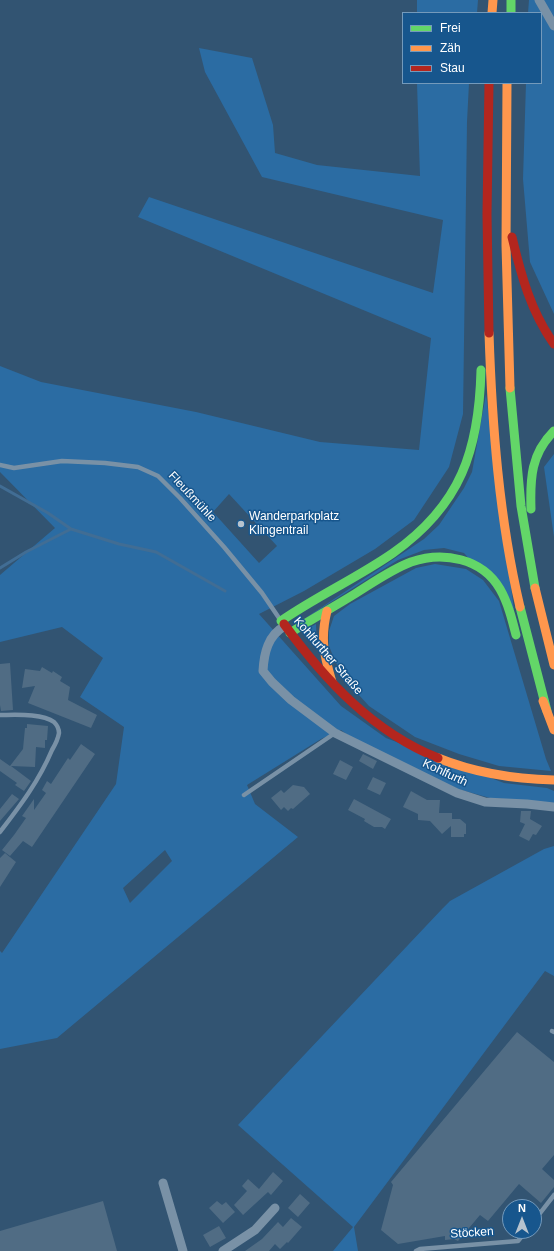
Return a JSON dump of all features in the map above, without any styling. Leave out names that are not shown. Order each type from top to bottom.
[{"type":"main road","points":[[492,12],[493,0]]},
{"type":"main road","points":[[489,84],[486,198],[491,386],[510,560],[522,618],[546,711]]},
{"type":"main road","points":[[507,84],[505,207],[510,385],[518,475],[526,540],[541,615],[554,665]]},
{"type":"main road","points":[[505,207],[516,254],[532,307],[540,324],[554,344]]},
{"type":"main road","points":[[285,627],[392,554],[426,527],[440,512],[460,481],[472,445],[477,424],[481,386],[480,343],[488,298]]},
{"type":"main road","points":[[526,540],[530,527],[530,491],[534,460],[542,444],[554,431]]},
{"type":"main road","points":[[285,627],[327,611],[387,574],[411,562],[423,558],[448,557],[472,564],[487,574],[494,581],[504,597],[519,643]]},
{"type":"main road","points":[[327,611],[323,628],[322,642],[332,682]]},
{"type":"main road","name":"Kohlfurther Straße","points":[[285,627],[346,697],[390,734],[421,751],[466,768],[529,779],[554,780]]},
{"type":"main road","points":[[523,656],[554,730]]},
{"type":"street","points":[[540,0],[554,26]]},
{"type":"street","name":"Kohlfurth","points":[[285,627],[280,628],[271,637],[264,658],[263,671],[291,700],[335,733],[457,793],[486,802],[554,806]]},
{"type":"street","points":[[163,1183],[183,1251]]},
{"type":"street","points":[[223,1251],[255,1230],[275,1208]]},
{"type":"lane","name":"Fleußmühle","points":[[0,466],[14,468],[62,461],[105,462],[138,467],[158,476],[186,503],[224,547],[262,593],[285,627]]},
{"type":"lane","points":[[0,715],[44,717],[53,721],[59,731],[57,739],[40,776],[30,793],[0,832]]},
{"type":"lane","points":[[244,795],[335,733]]},
{"type":"lane","points":[[542,1211],[554,1195]]},
{"type":"lane","name":"Stöcken","points":[[416,1251],[420,1249],[518,1241],[520,1239]]},
{"type":"shaded area","points":[[417,0],[478,0],[477,12],[417,12]]},
{"type":"shaded area","points":[[529,0],[554,0],[554,314],[530,262],[523,179],[526,84],[542,84],[542,12],[528,12]]},
{"type":"shaded area","points":[[199,48],[252,58],[273,125],[275,153],[317,165],[420,176],[417,84],[469,84],[467,122],[463,414],[449,467],[414,520],[375,549],[304,591],[259,614],[341,706],[386,738],[504,783],[547,788],[554,791],[554,803],[490,798],[458,789],[356,741],[341,730],[321,739],[247,785],[255,804],[298,837],[57,1038],[0,1049],[0,951],[2,953],[116,784],[124,727],[80,697],[103,658],[62,627],[0,642],[0,575],[55,528],[0,472],[0,366],[41,382],[196,412],[320,442],[419,450],[431,338],[138,217],[149,197],[433,293],[443,220],[262,177],[205,72]],"holes":[[[229,494],[277,546],[259,563],[213,512]],[[165,850],[172,861],[130,903],[123,888]]]},
{"type":"shaded area","points":[[486,394],[514,610],[464,553],[444,548],[424,550],[398,560],[301,621],[424,539],[439,525],[464,488],[472,472]]},
{"type":"shaded area","points":[[554,454],[554,537],[544,467]]},
{"type":"shaded area","points":[[435,564],[466,569],[483,580],[499,601],[546,759],[551,771],[499,766],[459,754],[415,737],[369,706],[348,683],[335,661],[329,646],[329,631],[334,616],[350,604],[416,568]]},
{"type":"shaded area","points":[[316,624],[317,648],[303,631]]},
{"type":"shaded area","points":[[554,846],[554,976],[545,971],[354,1227],[358,1251],[333,1251],[353,1227],[238,1125],[450,901],[544,849]]},
{"type":"building","points":[[10,663],[13,710],[1,711],[0,664]]},
{"type":"building","points":[[42,667],[52,673],[53,671],[62,677],[60,681],[70,687],[68,700],[97,715],[91,728],[28,703],[35,686],[22,688],[25,669],[40,671]]},
{"type":"building","points":[[27,724],[48,726],[45,748],[36,747],[35,767],[11,766],[31,781],[24,791],[15,785],[17,783],[0,771],[0,759],[10,766],[23,749],[25,728],[27,728]]},
{"type":"building","points":[[81,744],[95,754],[32,847],[23,841],[10,856],[2,850],[26,818],[22,816],[34,799],[34,810],[46,793],[42,790],[47,781],[51,784],[68,758],[70,760]]},
{"type":"building","points":[[363,754],[377,761],[373,769],[359,761]]},
{"type":"building","points":[[340,760],[353,767],[346,780],[333,774]]},
{"type":"building","points":[[373,777],[386,783],[380,795],[367,789]]},
{"type":"building","points":[[293,785],[304,787],[310,794],[293,809],[291,808],[288,811],[284,807],[281,810],[271,798],[281,790],[284,793]]},
{"type":"building","points":[[411,791],[427,800],[440,800],[439,813],[452,813],[452,819],[460,819],[466,824],[466,834],[464,834],[464,837],[451,837],[451,826],[442,834],[430,821],[418,820],[418,814],[403,807]]},
{"type":"building","points":[[12,794],[19,799],[0,821],[0,809]]},
{"type":"building","points":[[354,799],[391,819],[385,829],[382,827],[374,827],[364,821],[365,819],[348,810]]},
{"type":"building","points":[[521,811],[531,811],[530,819],[542,826],[536,835],[533,834],[529,841],[519,836],[525,824],[520,822]]},
{"type":"building","points":[[5,853],[16,862],[0,887],[0,858]]},
{"type":"building","points":[[517,1032],[554,1062],[554,1155],[542,1169],[554,1180],[554,1187],[542,1202],[542,1199],[536,1199],[519,1184],[506,1199],[502,1199],[502,1204],[488,1221],[480,1215],[458,1241],[454,1239],[445,1240],[445,1236],[398,1244],[381,1230],[393,1185],[391,1182]]},
{"type":"building","points":[[273,1172],[283,1181],[271,1195],[268,1192],[243,1215],[234,1205],[247,1191],[242,1186],[248,1179],[259,1189]]},
{"type":"building","points":[[300,1194],[310,1203],[298,1217],[288,1208]]},
{"type":"building","points":[[103,1201],[117,1251],[0,1251],[0,1231]]},
{"type":"building","points":[[217,1201],[222,1205],[226,1202],[235,1212],[223,1223],[209,1208]]},
{"type":"building","points":[[291,1218],[302,1227],[288,1243],[287,1242],[280,1249],[275,1244],[269,1251],[245,1251],[262,1239],[278,1222],[283,1227]]},
{"type":"building","points":[[219,1226],[226,1238],[210,1247],[203,1235]]},
{"type":"waterway","points":[[0,486],[48,513],[71,529]]},
{"type":"waterway","points":[[0,568],[26,552],[71,529],[119,544],[156,552],[225,591]]},
{"type":"traffic: fast","points":[[511,0],[511,12]]},
{"type":"traffic: fast","points":[[281,621],[393,553],[416,535],[435,515],[450,495],[462,474],[470,450],[476,426],[481,370]]},
{"type":"traffic: fast","points":[[510,388],[521,506],[535,588]]},
{"type":"traffic: fast","points":[[531,509],[531,487],[536,458],[546,440],[554,431]]},
{"type":"traffic: fast","points":[[290,633],[396,569],[411,562],[436,557],[461,560],[472,564],[483,570],[492,578],[500,589],[505,600],[516,635]]},
{"type":"traffic: fast","points":[[520,607],[547,711]]},
{"type":"traffic: slow","points":[[492,12],[493,0]]},
{"type":"traffic: slow","points":[[507,84],[506,245],[510,388]]},
{"type":"traffic: slow","points":[[489,333],[492,402],[498,471],[507,539],[520,607]]},
{"type":"traffic: slow","points":[[535,588],[554,665]]},
{"type":"traffic: slow","points":[[327,611],[323,639],[332,682]]},
{"type":"traffic: slow","points":[[543,701],[554,730]]},
{"type":"traffic: slow","points":[[438,758],[466,768],[509,777],[554,780]]},
{"type":"traffic: jam","points":[[489,84],[487,214],[489,333]]},
{"type":"traffic: jam","points":[[512,237],[523,279],[533,306],[554,344]]},
{"type":"traffic: jam","points":[[284,624],[316,665],[352,702],[392,734],[414,747],[438,758]]},
{"type":"place","name":"Wanderparkplatz Klingentrail","points":[[241,524]]}]
